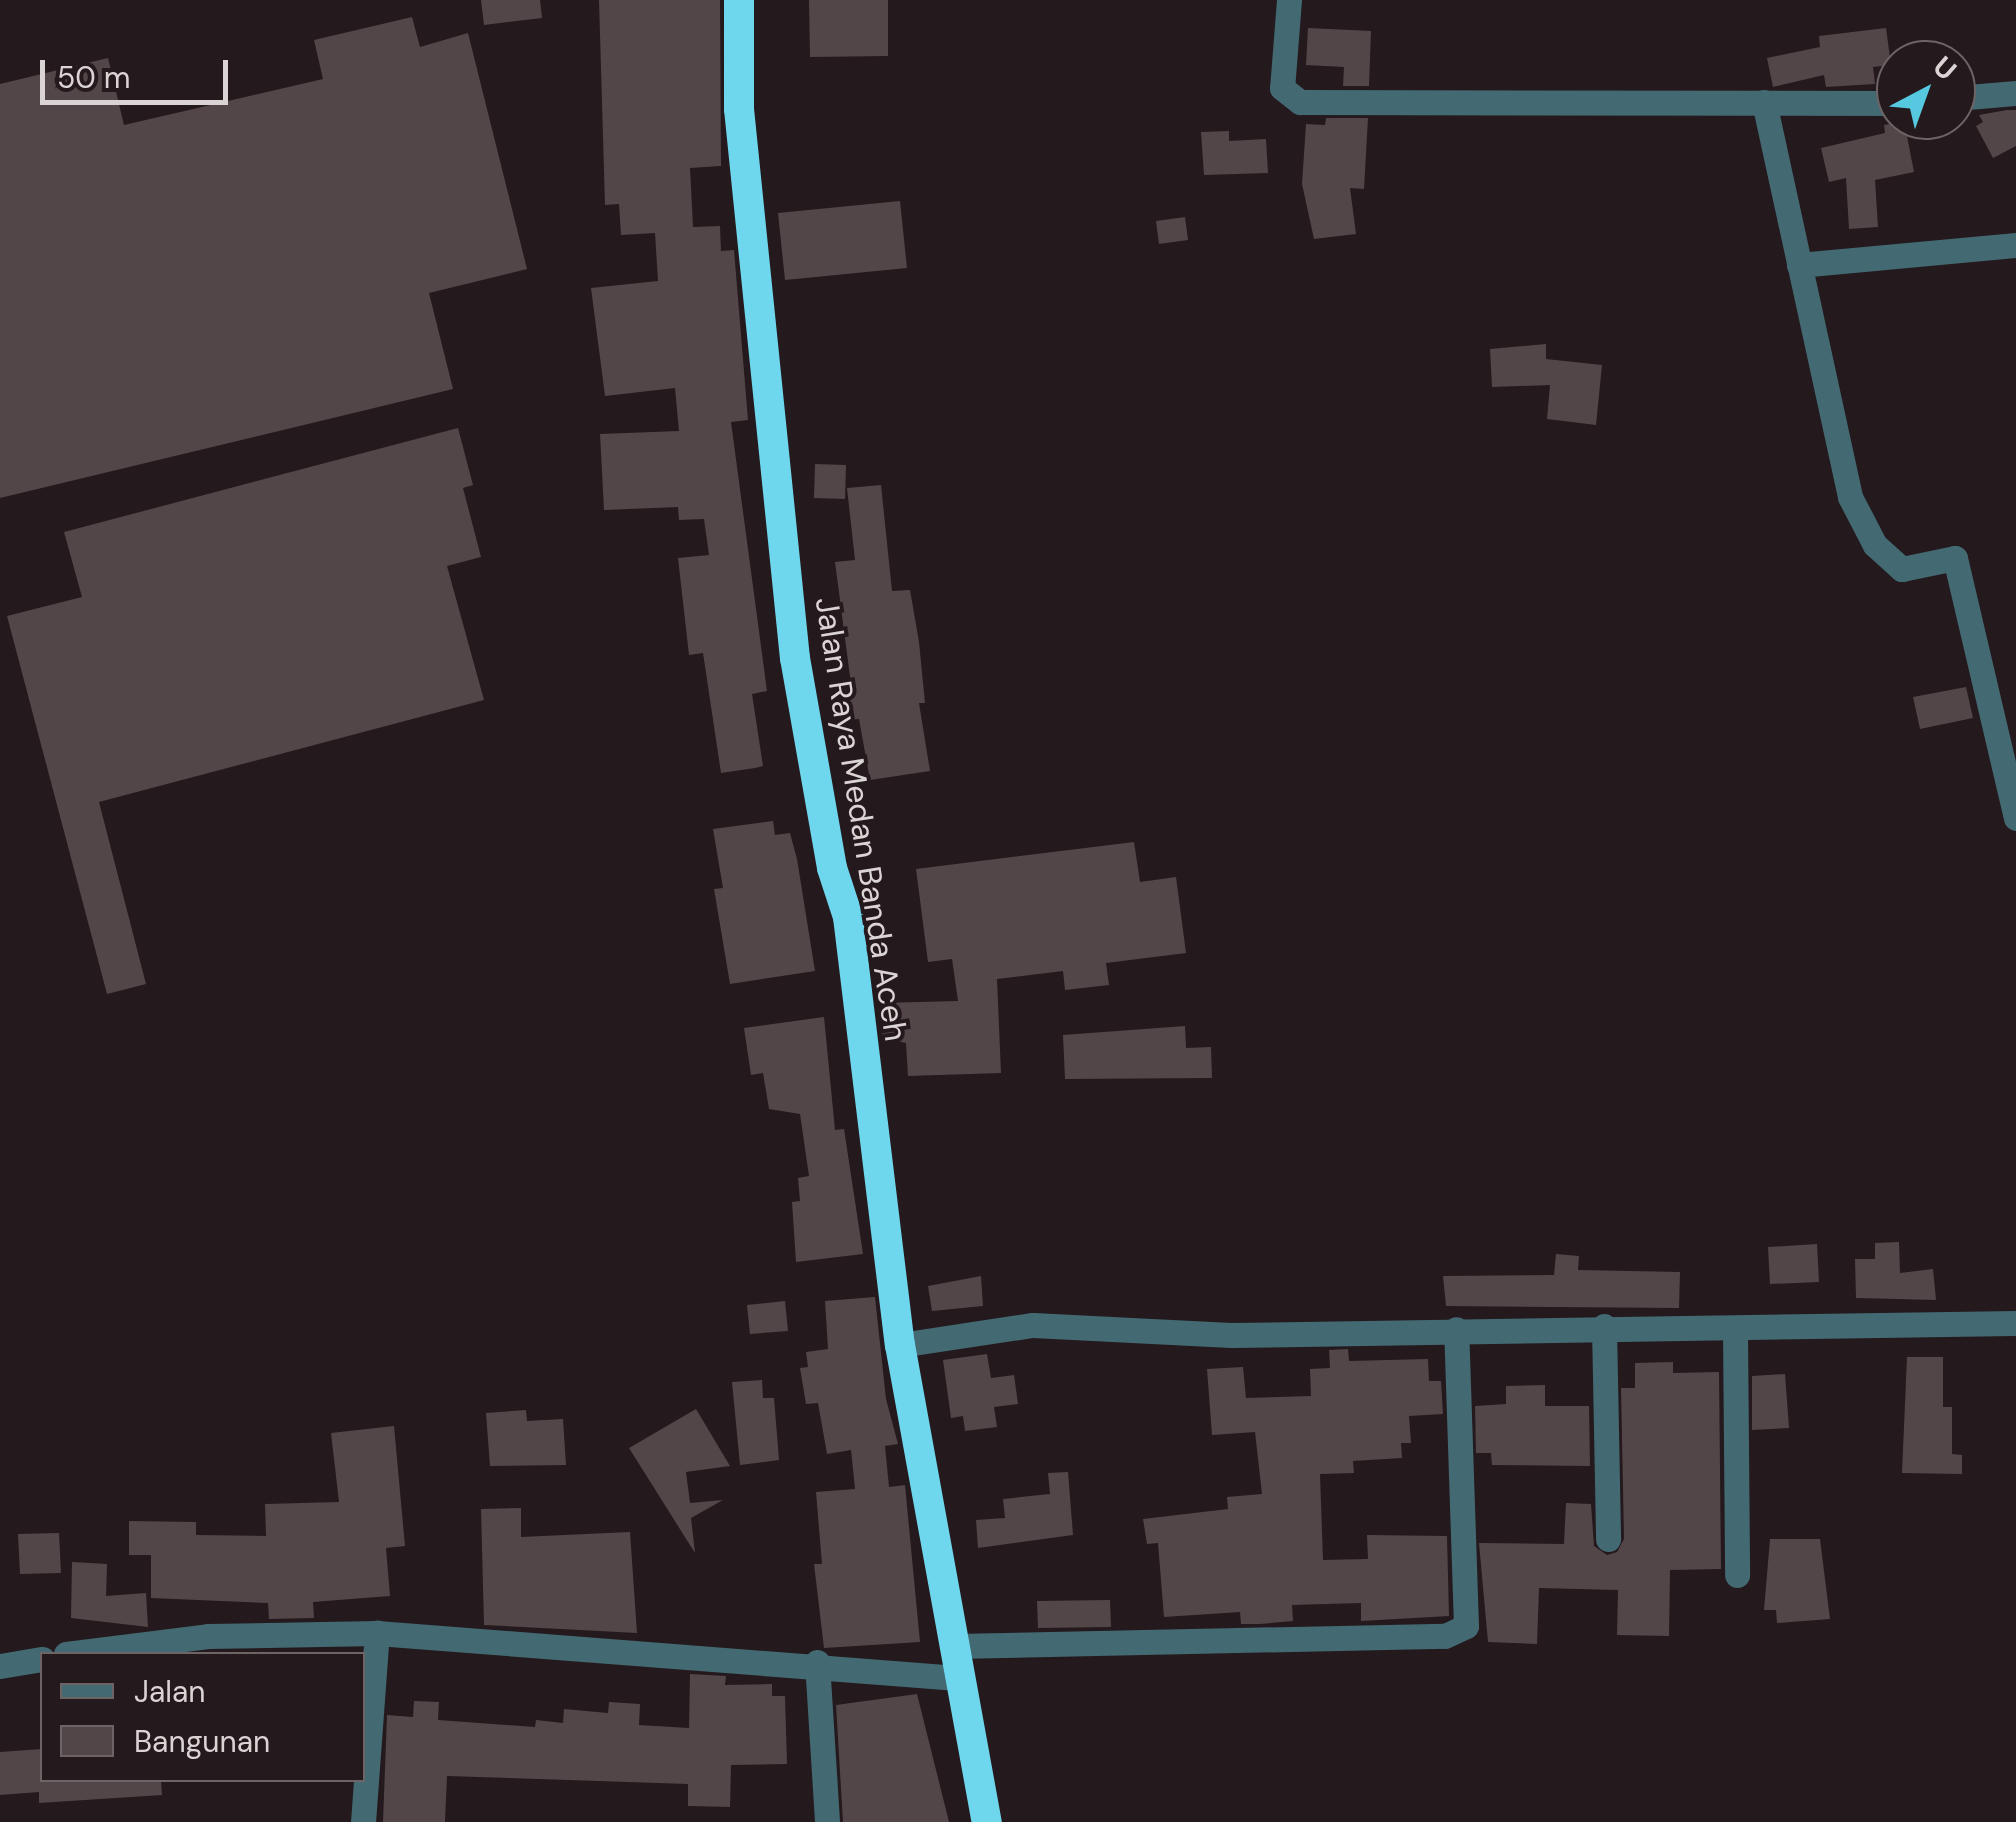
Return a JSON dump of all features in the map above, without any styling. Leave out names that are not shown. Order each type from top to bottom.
[{"type":"highway","name":"Jalan Raya Medan Banda Aceh","points":[[739,0],[739,109],[795,658],[832,868],[848,916],[900,1344],[987,1822]]},
{"type":"street","points":[[1289,0],[1282,88],[1300,102],[1764,102],[1834,108],[1876,105]]},
{"type":"street","points":[[1976,97],[2016,94]]},
{"type":"street","points":[[1764,102],[1850,497],[1875,545],[1902,569],[1955,558],[2016,818]]},
{"type":"street","points":[[1799,265],[2016,245]]},
{"type":"street","points":[[900,1344],[1033,1326],[1231,1335],[1604,1326],[1735,1330],[2016,1323]]},
{"type":"street","points":[[1604,1326],[1608,1539]]},
{"type":"street","points":[[954,1646],[1445,1636],[1466,1626],[1456,1329]]},
{"type":"street","points":[[1735,1330],[1737,1575]]},
{"type":"street","points":[[82,1652],[208,1636],[376,1633],[817,1662],[958,1678]]},
{"type":"street","points":[[365,1782],[376,1633]]},
{"type":"street","points":[[0,1666],[40,1659]]},
{"type":"street","points":[[817,1662],[827,1822]]},
{"type":"street","points":[[362,1822],[365,1782]]},
{"type":"building","points":[[481,0],[540,0],[542,18],[484,25]]},
{"type":"building","points":[[599,0],[720,0],[721,166],[690,168],[693,227],[720,226],[721,251],[734,250],[748,420],[731,422],[767,691],[752,694],[763,766],[755,768],[721,773],[703,653],[689,655],[678,558],[709,555],[704,519],[679,520],[678,507],[604,510],[600,434],[679,431],[675,388],[605,396],[591,288],[658,281],[655,233],[621,235],[619,204],[605,205]]},
{"type":"building","points":[[809,0],[888,0],[888,56],[810,57]]},
{"type":"building","points":[[412,17],[420,47],[468,33],[527,269],[429,293],[453,389],[0,498],[0,84],[108,58],[124,125],[323,79],[314,40]]},
{"type":"building","points":[[1308,28],[1371,31],[1369,86],[1343,86],[1344,67],[1306,65]]},
{"type":"building","points":[[1886,28],[1888,40],[1876,40],[1875,84],[1826,87],[1824,75],[1773,87],[1767,58],[1820,47],[1819,36]]},
{"type":"building","points":[[2016,110],[2016,146],[1993,158],[1976,126],[1983,122],[1979,115]]},
{"type":"building","points":[[1326,118],[1368,118],[1364,189],[1350,188],[1356,234],[1314,239],[1302,184],[1306,124],[1325,125]]},
{"type":"building","points":[[1229,131],[1229,141],[1266,139],[1268,173],[1204,175],[1201,132]]},
{"type":"building","points":[[1876,135],[1876,140],[1908,140],[1914,172],[1875,180],[1878,227],[1849,229],[1846,178],[1829,182],[1821,148]]},
{"type":"building","points":[[900,201],[907,268],[785,280],[778,213]]},
{"type":"building","points":[[1185,217],[1188,240],[1159,244],[1156,221]]},
{"type":"building","points":[[1546,344],[1546,359],[1602,365],[1596,425],[1547,419],[1550,385],[1492,387],[1490,349]]},
{"type":"building","points":[[458,428],[473,485],[463,488],[481,557],[447,566],[484,700],[99,802],[146,984],[107,994],[7,616],[82,597],[64,532]]},
{"type":"building","points":[[815,464],[846,465],[845,499],[814,498]]},
{"type":"building","points":[[881,485],[892,591],[910,590],[919,642],[925,703],[919,703],[930,771],[870,780],[859,719],[849,720],[844,685],[851,684],[835,562],[855,560],[847,488]]},
{"type":"building","points":[[1966,687],[1973,718],[1920,729],[1913,697]]},
{"type":"building","points":[[773,821],[775,835],[790,833],[815,971],[730,984],[714,889],[723,888],[713,829]]},
{"type":"building","points":[[1134,842],[1140,882],[1176,877],[1186,953],[1106,963],[1109,985],[1065,990],[1063,971],[997,979],[1001,1073],[908,1076],[906,1043],[882,1038],[880,1003],[958,1001],[952,959],[928,962],[916,869]]},
{"type":"building","points":[[824,1017],[835,1130],[844,1129],[863,1254],[796,1262],[792,1202],[800,1201],[798,1178],[809,1176],[800,1114],[769,1109],[763,1073],[751,1075],[744,1028]]},
{"type":"building","points":[[1185,1026],[1186,1048],[1211,1047],[1212,1078],[1065,1079],[1063,1035]]},
{"type":"building","points":[[1899,1242],[1900,1273],[1933,1269],[1936,1300],[1856,1298],[1855,1259],[1875,1259],[1875,1243]]},
{"type":"building","points":[[1817,1244],[1819,1282],[1770,1284],[1768,1247]]},
{"type":"building","points":[[1556,1254],[1579,1256],[1578,1270],[1680,1272],[1679,1308],[1446,1306],[1443,1276],[1554,1275]]},
{"type":"building","points":[[981,1276],[983,1306],[932,1311],[928,1286]]},
{"type":"building","points":[[875,1297],[886,1399],[898,1444],[885,1446],[889,1487],[905,1485],[920,1642],[824,1648],[814,1564],[822,1564],[816,1492],[855,1489],[851,1450],[827,1454],[818,1403],[806,1404],[800,1368],[808,1367],[806,1352],[828,1349],[825,1301]]},
{"type":"building","points":[[785,1301],[788,1331],[750,1334],[747,1305]]},
{"type":"building","points":[[1348,1349],[1349,1361],[1428,1359],[1429,1381],[1441,1381],[1443,1414],[1409,1416],[1411,1443],[1401,1443],[1402,1458],[1353,1461],[1354,1473],[1320,1474],[1323,1560],[1368,1559],[1367,1535],[1447,1536],[1449,1616],[1361,1621],[1361,1603],[1292,1605],[1293,1621],[1260,1624],[1241,1624],[1240,1612],[1164,1617],[1158,1543],[1147,1544],[1143,1519],[1228,1509],[1227,1497],[1262,1494],[1255,1432],[1212,1435],[1207,1369],[1243,1367],[1246,1398],[1311,1396],[1310,1369],[1330,1368],[1329,1350]]},
{"type":"building","points":[[987,1354],[991,1378],[1014,1375],[1018,1404],[994,1407],[997,1427],[965,1431],[963,1416],[951,1418],[943,1360]]},
{"type":"building","points":[[1907,1357],[1943,1357],[1943,1407],[1952,1407],[1952,1454],[1962,1455],[1962,1474],[1902,1473]]},
{"type":"building","points":[[1673,1362],[1673,1373],[1719,1372],[1721,1569],[1670,1570],[1669,1636],[1617,1635],[1618,1590],[1539,1588],[1537,1644],[1488,1642],[1479,1543],[1564,1544],[1566,1503],[1591,1504],[1594,1546],[1607,1555],[1617,1552],[1624,1539],[1621,1388],[1635,1388],[1635,1363]]},
{"type":"building","points":[[1785,1374],[1789,1428],[1752,1430],[1752,1376]]},
{"type":"building","points":[[762,1380],[763,1398],[774,1398],[779,1460],[740,1465],[732,1382]]},
{"type":"building","points":[[1545,1385],[1545,1406],[1589,1406],[1590,1466],[1492,1465],[1491,1453],[1476,1453],[1475,1406],[1506,1404],[1506,1386]]},
{"type":"building","points":[[696,1409],[730,1466],[686,1472],[690,1503],[723,1500],[691,1518],[695,1553],[629,1448]]},
{"type":"building","points":[[526,1410],[527,1421],[563,1419],[566,1465],[490,1466],[486,1413]]},
{"type":"building","points":[[394,1426],[405,1546],[386,1548],[390,1596],[313,1602],[314,1618],[269,1619],[268,1603],[151,1598],[151,1555],[129,1555],[129,1521],[196,1522],[196,1535],[266,1536],[265,1504],[339,1502],[331,1433]]},
{"type":"building","points":[[1068,1472],[1073,1535],[978,1548],[976,1520],[1005,1518],[1003,1499],[1050,1494],[1048,1473]]},
{"type":"building","points":[[521,1508],[521,1537],[630,1532],[637,1633],[484,1625],[481,1509]]},
{"type":"building","points":[[59,1533],[61,1573],[20,1574],[18,1534]]},
{"type":"building","points":[[1770,1539],[1820,1539],[1830,1619],[1777,1623],[1776,1610],[1764,1610]]},
{"type":"building","points":[[72,1562],[107,1564],[106,1596],[146,1593],[148,1627],[71,1618]]},
{"type":"building","points":[[1110,1600],[1111,1627],[1038,1628],[1037,1601]]},
{"type":"building","points":[[690,1674],[726,1676],[725,1685],[772,1684],[772,1696],[785,1696],[787,1764],[731,1765],[730,1807],[688,1806],[688,1784],[447,1776],[445,1822],[383,1822],[387,1715],[413,1717],[414,1701],[439,1702],[438,1720],[535,1727],[536,1720],[563,1723],[564,1709],[608,1713],[609,1702],[640,1704],[639,1725],[689,1728]]},
{"type":"building","points":[[917,1694],[949,1822],[843,1822],[836,1705]]},
{"type":"building","points":[[40,1749],[40,1782],[161,1782],[162,1795],[39,1803],[39,1792],[0,1795],[0,1752]]}]
